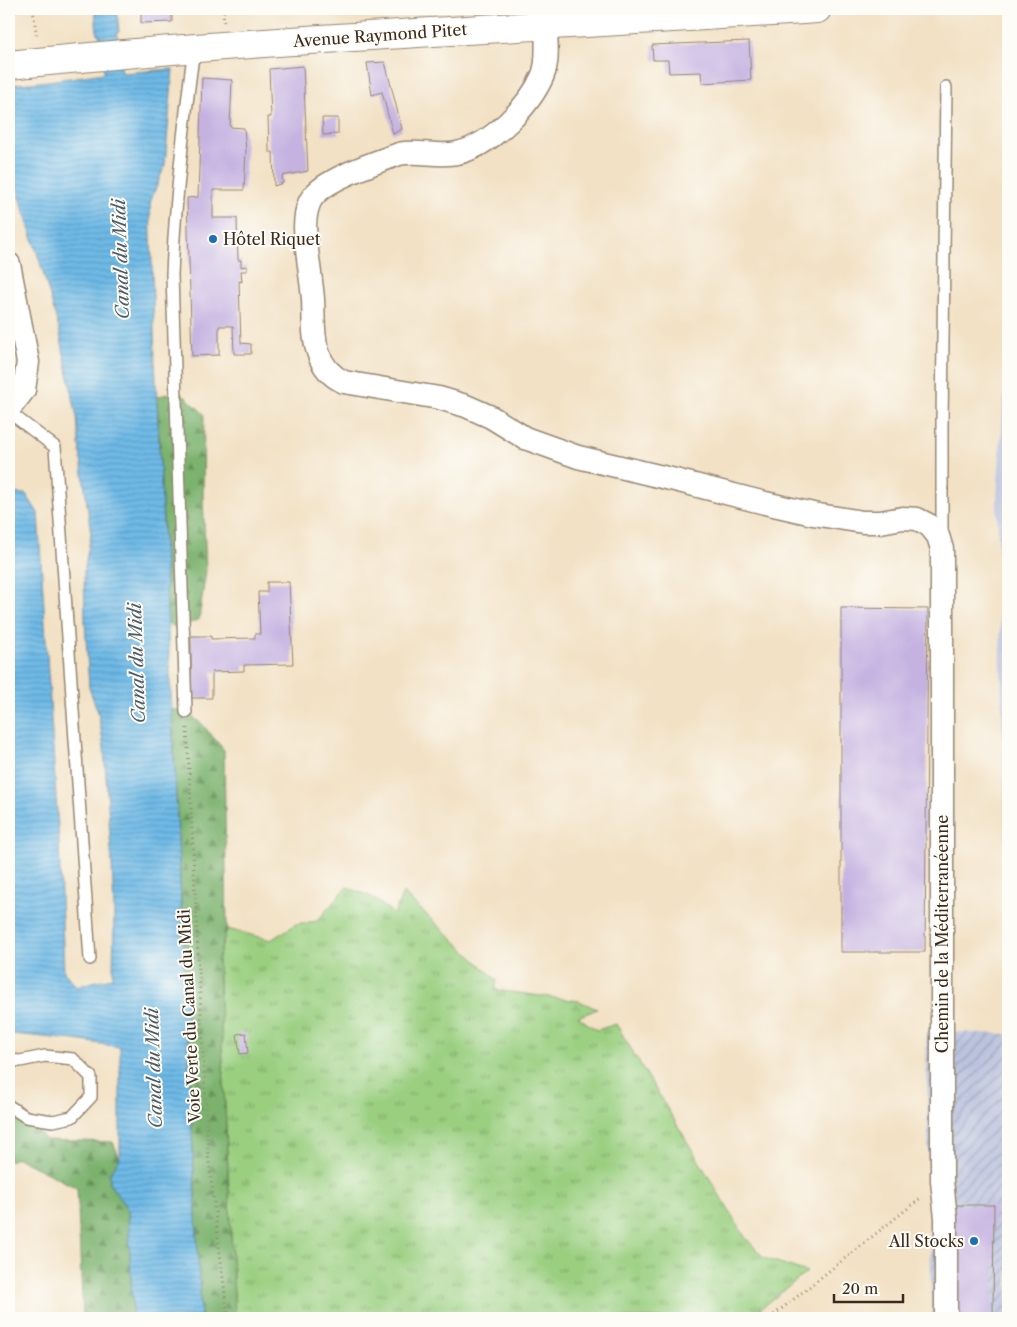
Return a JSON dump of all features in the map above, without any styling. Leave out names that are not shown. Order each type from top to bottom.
[{"type":"main road","name":"Avenue Raymond Pitet","points":[[9,65],[194,48],[817,9]]},
{"type":"street","points":[[546,25],[547,53],[543,74],[532,94],[520,109],[493,136],[468,150],[455,154],[408,152],[399,154],[334,180],[321,187],[311,198],[306,212],[305,226],[313,299],[314,334],[318,351],[325,367],[335,378],[344,382],[439,398],[466,406],[525,438],[578,457],[813,514],[863,522],[880,522],[903,518],[917,519],[929,525],[938,536],[942,549]]},
{"type":"street","points":[[9,264],[28,362],[24,390],[9,410]]},
{"type":"street","name":"Chemin de la Méditerranéenne","points":[[942,549],[942,1181],[946,1218],[946,1318]]},
{"type":"lane","points":[[186,712],[172,275],[173,233],[194,48]]},
{"type":"lane","points":[[942,549],[946,87]]},
{"type":"lane","points":[[9,410],[55,447],[90,959]]},
{"type":"lane","points":[[9,1060],[20,1061],[45,1056],[73,1059],[91,1077],[91,1097],[72,1117],[53,1122],[26,1117],[9,1106]]},
{"type":"path","points":[[33,9],[37,38]]},
{"type":"path","name":"Voie Verte du Canal du Midi","points":[[186,712],[208,1154],[228,1318]]},
{"type":"path","points":[[770,1318],[942,1181]]},
{"type":"shaded area","points":[[1008,335],[1008,952],[997,497]]},
{"type":"shaded area","points":[[926,1031],[1008,1034],[1008,1318],[932,1318]]},
{"type":"green space","points":[[176,391],[204,414],[203,495],[206,571],[199,619],[178,629],[168,623],[157,397]]},
{"type":"green space","points":[[172,709],[186,712],[202,724],[224,750],[227,929],[218,959],[235,1318],[201,1318]]},
{"type":"green space","points":[[347,887],[372,897],[394,914],[403,893],[497,980],[495,990],[579,1001],[597,1009],[578,1017],[597,1030],[616,1024],[745,1237],[764,1258],[807,1272],[749,1318],[235,1318],[218,959],[227,929],[271,940],[296,924],[317,921]]},
{"type":"green space","points":[[9,1115],[26,1117],[46,1140],[113,1142],[120,1159],[110,1172],[110,1184],[128,1210],[133,1318],[83,1318],[77,1188],[17,1158],[9,1161]]},
{"type":"water","name":"Canal du Midi","points":[[95,9],[117,9],[119,32],[117,32],[122,73],[173,69],[165,165],[150,203],[155,360],[201,1318],[133,1318],[128,1210],[110,1184],[110,1173],[120,1158],[120,1047],[75,1040],[12,1034],[9,1032],[9,493],[26,494],[38,513],[59,843],[64,972],[77,987],[113,978],[114,910],[104,747],[98,712],[89,688],[85,622],[84,571],[91,534],[77,418],[59,329],[9,157],[9,85],[104,73],[99,34],[97,34]]},
{"type":"building","points":[[141,9],[172,9],[172,22],[141,23]]},
{"type":"building","points":[[749,41],[751,80],[702,83],[701,72],[669,73],[668,60],[653,60],[652,45]]},
{"type":"building","points":[[385,62],[402,129],[393,134],[382,92],[372,95],[367,63]]},
{"type":"building","points":[[303,66],[308,171],[282,176],[283,183],[274,186],[273,152],[269,152],[268,117],[271,117],[269,69]]},
{"type":"building","name":"Hôtel Riquet","points":[[202,78],[232,80],[230,127],[244,128],[246,150],[244,190],[213,190],[213,218],[237,218],[238,260],[241,260],[241,267],[247,266],[247,271],[241,271],[242,282],[239,281],[241,343],[251,344],[251,354],[234,354],[233,326],[219,326],[219,355],[192,356],[187,198],[198,197]]},
{"type":"building","points":[[322,118],[338,118],[338,134],[323,135]]},
{"type":"building","points":[[267,582],[289,582],[293,664],[244,665],[244,671],[212,672],[212,698],[191,698],[191,636],[211,636],[211,639],[255,638],[255,634],[260,634],[258,592],[267,592]]},
{"type":"building","points":[[841,608],[928,609],[925,952],[841,952]]},
{"type":"building","points":[[246,1033],[248,1053],[240,1054],[237,1034]]},
{"type":"building","name":"All Stocks","points":[[954,1205],[994,1205],[993,1318],[954,1318]]},
{"type":"place","name":"Hôtel Riquet","points":[[213,239]]},
{"type":"place","name":"All Stocks","points":[[974,1241]]}]
